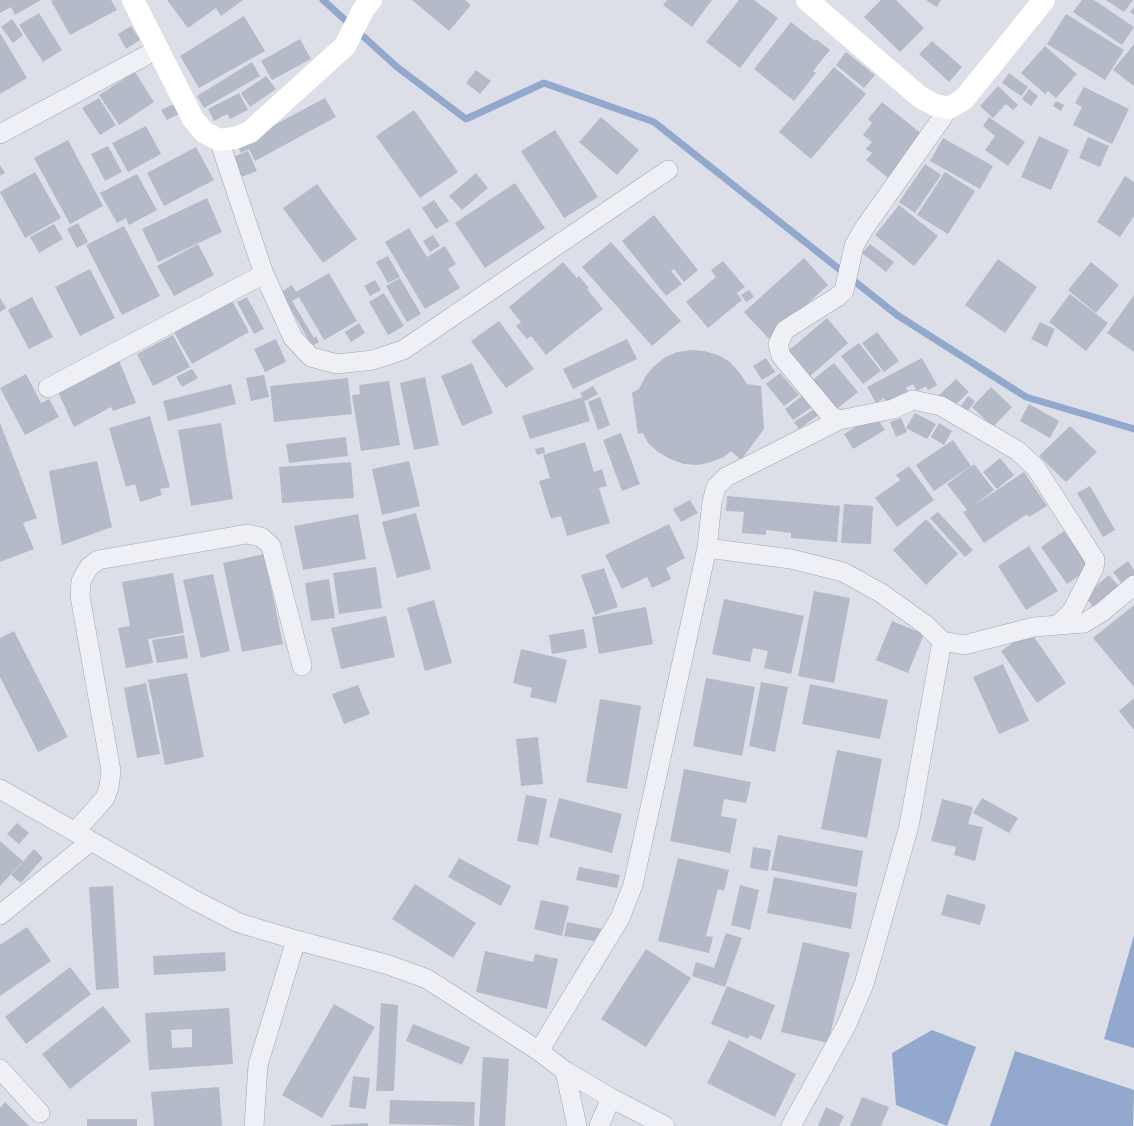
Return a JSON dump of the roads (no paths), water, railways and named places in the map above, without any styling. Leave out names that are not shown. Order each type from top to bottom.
[{"type":"street","points":[[133,0],[193,119],[204,132],[219,140],[235,138],[250,132],[345,46],[367,5]]},
{"type":"street","points":[[807,0],[920,97],[935,105],[949,108]]},
{"type":"street","points":[[839,420],[831,416],[781,356],[778,344],[785,330],[844,291],[854,246],[864,230],[949,108],[964,99],[1044,0]]},
{"type":"street","points":[[0,134],[158,49]]},
{"type":"street","points":[[219,140],[264,274],[293,338],[311,357],[337,364],[373,360],[403,350],[668,170]]},
{"type":"street","points":[[48,388],[264,274]]},
{"type":"street","points":[[539,1051],[620,918],[633,885],[707,548],[712,502],[716,487],[726,477],[839,420],[893,409],[913,400],[941,406],[1018,451],[1036,468],[1095,560],[1094,568],[1072,611],[1059,624]]},
{"type":"street","points":[[0,915],[83,836],[105,798],[109,787],[110,771],[80,596],[81,581],[89,567],[98,560],[247,534],[261,537],[271,546],[302,666]]},
{"type":"street","points":[[707,548],[791,559],[843,572],[881,593],[926,624],[942,641],[964,645],[1034,627],[1084,623],[1102,612],[1134,585]]},
{"type":"street","points":[[791,1126],[847,1024],[864,984],[909,826],[942,641]]},
{"type":"street","points":[[0,790],[196,901],[239,923],[389,965],[427,979],[539,1051],[565,1070],[611,1098],[665,1126]]},
{"type":"street","points":[[254,1126],[258,1065],[296,940]]},
{"type":"street","points":[[0,1069],[40,1113]]},
{"type":"street","points":[[565,1070],[577,1126]]},
{"type":"street","points":[[599,1126],[611,1098]]},
{"type":"water","points":[[1134,935],[1134,1048],[1104,1039]]},
{"type":"water","points":[[932,1030],[976,1047],[947,1126],[896,1105],[892,1053]]},
{"type":"water","points":[[1015,1051],[1134,1090],[1133,1126],[990,1126]]},
{"type":"waterway","points":[[323,0],[397,67],[466,119],[544,83],[654,122],[897,315],[1026,397],[1134,429]]}]
